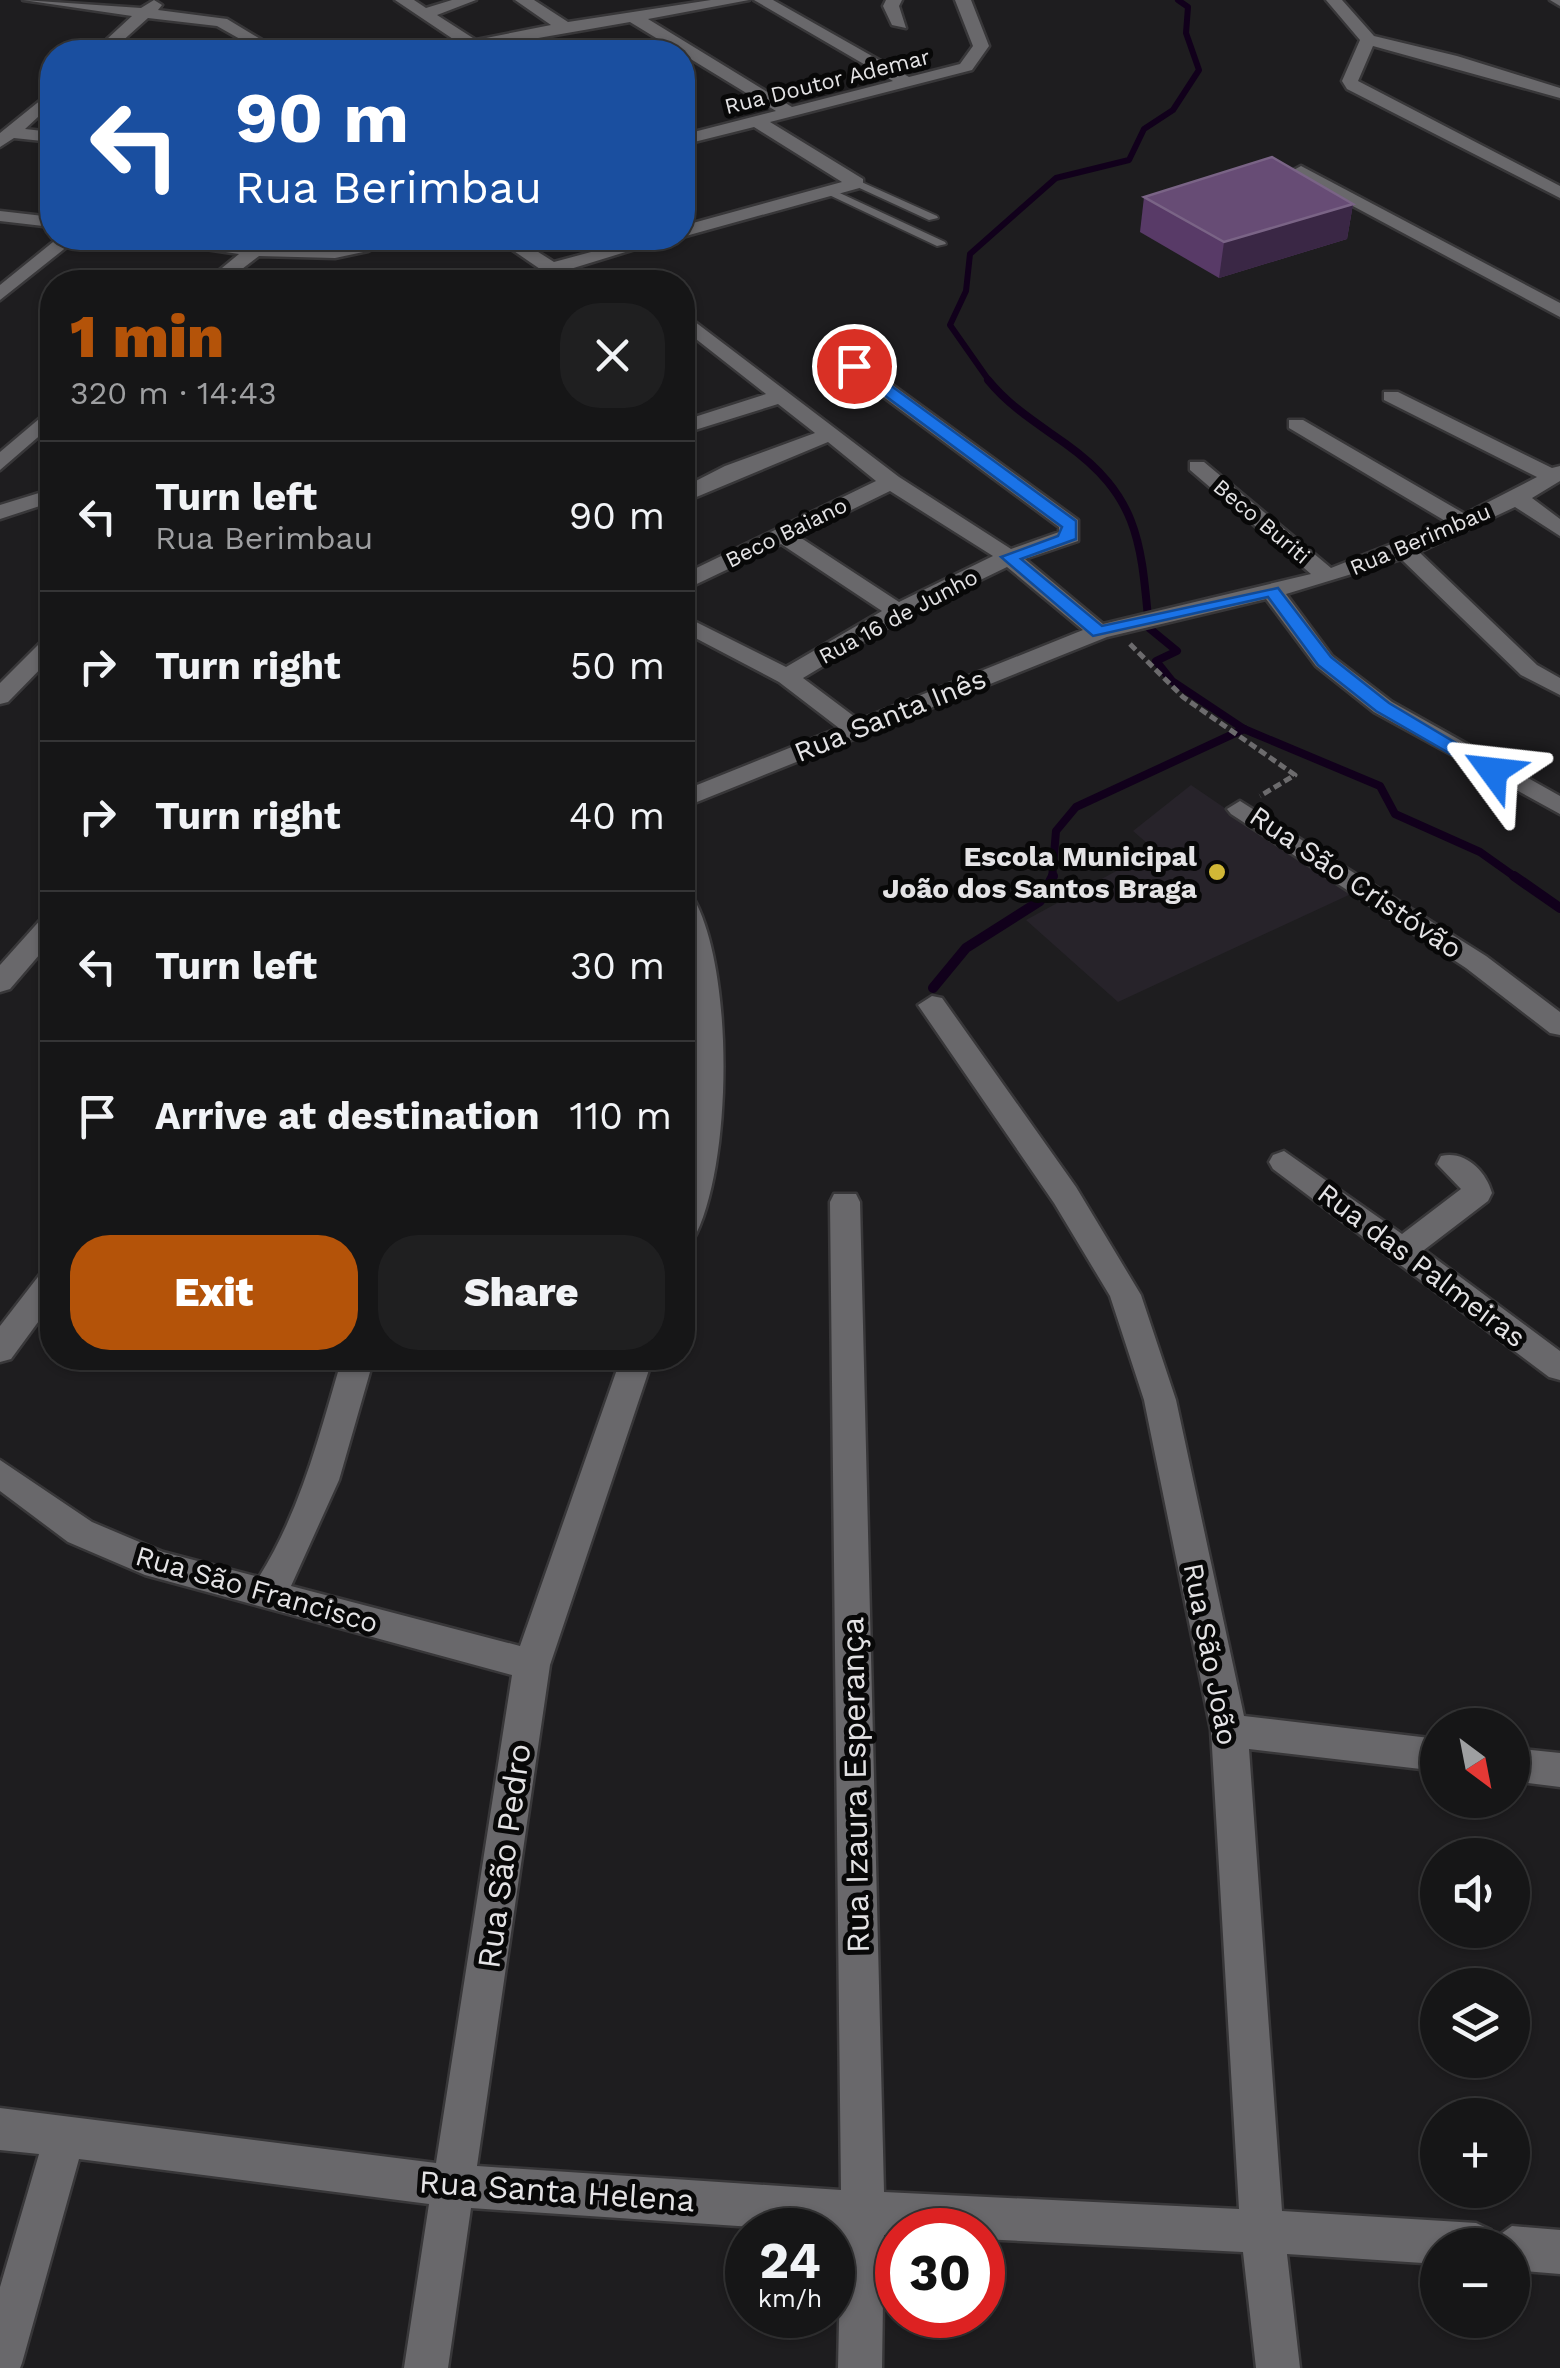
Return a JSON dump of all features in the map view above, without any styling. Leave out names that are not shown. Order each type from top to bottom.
[{"type":"street","points":[[32,0],[221,22],[253,40]]},
{"type":"street","points":[[114,40],[160,0]]},
{"type":"street","points":[[403,0],[466,40]]},
{"type":"street","points":[[426,13],[468,0]]},
{"type":"street","points":[[524,0],[565,26]]},
{"type":"street","points":[[513,40],[565,26],[741,0]]},
{"type":"street","points":[[762,0],[910,84]]},
{"type":"street","points":[[894,0],[892,6],[900,25]]},
{"type":"street","name":"Rua Doutor Ademar","points":[[695,137],[966,67],[981,46],[963,0]]},
{"type":"street","points":[[1334,0],[1368,40],[1450,59],[1560,93]]},
{"type":"street","points":[[632,16],[671,40]]},
{"type":"street","points":[[1368,40],[1350,81],[1353,86],[1560,192]]},
{"type":"street","points":[[695,54],[791,113]]},
{"type":"street","points":[[6,138],[40,107]]},
{"type":"street","points":[[758,122],[857,182]]},
{"type":"street","points":[[6,138],[40,137]]},
{"type":"street","points":[[1301,171],[1560,311]]},
{"type":"street","points":[[695,228],[857,182]]},
{"type":"street","points":[[0,216],[40,221]]},
{"type":"street","points":[[0,294],[53,250]]},
{"type":"street","points":[[230,270],[256,250]]},
{"type":"street","points":[[278,250],[351,250]]},
{"type":"street","points":[[524,250],[556,270]]},
{"type":"street","points":[[553,268],[618,250]]},
{"type":"street","points":[[695,332],[891,482],[1009,557],[1108,630]]},
{"type":"street","name":"Rua 16 de Junho","points":[[787,677],[898,611],[1009,557],[1070,536],[1070,525],[854,366]]},
{"type":"street","points":[[695,424],[780,396]]},
{"type":"street","points":[[1391,396],[1557,474]]},
{"type":"street","points":[[1296,424],[1463,522]]},
{"type":"street","points":[[0,464],[40,426]]},
{"type":"street","points":[[695,490],[732,471],[831,434]]},
{"type":"street","name":"Beco Buriti","points":[[1197,466],[1328,577]]},
{"type":"street","name":"Rua Berimbau","points":[[1108,630],[1328,577],[1404,550],[1518,498],[1557,474]]},
{"type":"street","name":"Beco Baiano","points":[[695,577],[891,482]]},
{"type":"street","points":[[1518,498],[1560,529]]},
{"type":"street","points":[[0,512],[40,499]]},
{"type":"street","points":[[780,534],[898,611]]},
{"type":"street","points":[[1404,550],[1530,670],[1560,688]]},
{"type":"street","points":[[1272,591],[1324,661],[1383,707],[1560,806]]},
{"type":"street","points":[[695,629],[787,677],[855,729]]},
{"type":"street","name":"Rua Santa Inês","points":[[695,795],[1108,630]]},
{"type":"street","points":[[0,698],[40,656]]},
{"type":"street","name":"Rua São Cristóvão","points":[[1240,808],[1476,962],[1560,1026]]},
{"type":"street","points":[[0,983],[40,937]]},
{"type":"street","points":[[695,948],[708,996],[708,1097],[695,1164]]},
{"type":"street","name":"Rua São João","points":[[932,1005],[1065,1195],[1124,1295],[1160,1400],[1228,1730],[1262,2228],[1278,2368]]},
{"type":"street","name":"Rua das Palmeiras","points":[[1284,1162],[1560,1368]]},
{"type":"street","points":[[1402,1250],[1477,1193],[1474,1182],[1452,1164]]},
{"type":"street","name":"Rua Izaura Esperança","points":[[845,1202],[863,2213],[860,2368]]},
{"type":"street","points":[[0,1350],[40,1297]]},
{"type":"street","points":[[267,1594],[289,1561],[310,1515],[354,1370]]},
{"type":"street","name":"Rua São Pedro","points":[[426,2368],[532,1665],[633,1370]]},
{"type":"street","name":"Rua São Francisco","points":[[0,1473],[80,1532],[157,1565],[532,1665]]},
{"type":"street","points":[[1228,1730],[1420,1754]]},
{"type":"street","points":[[1530,1766],[1560,1770]]},
{"type":"street","name":"Rua Santa Helena","points":[[0,2129],[456,2186],[863,2213],[1262,2228],[1420,2241]]},
{"type":"street","points":[[0,2364],[65,2136]]},
{"type":"street","points":[[1530,2250],[1560,2252]]},
{"type":"lane","points":[[857,182],[895,204],[933,218]]},
{"type":"lane","points":[[828,191],[941,244]]},
{"type":"path","name":"Rua São Cristóvão","points":[[1108,630],[1184,698],[1295,775],[1240,808]]},
{"type":"shaded area","name":"Escola Municipal João dos Santos Braga","points":[[1191,785],[1351,894],[1118,1002],[1026,920],[1155,850],[1133,831]]},
{"type":"building","points":[[1272,157],[1353,204],[1224,242],[1144,197]]},
{"type":"waterway","points":[[990,382],[950,325],[966,291],[970,254],[1056,178],[1129,160],[1144,129],[1173,110],[1199,70],[1186,33],[1188,7],[1178,0]]},
{"type":"waterway","points":[[988,380],[1015,407],[1066,444],[1109,483],[1123,503],[1139,547],[1149,628],[1177,651],[1156,661],[1172,681],[1244,729]]},
{"type":"waterway","points":[[1052,878],[1056,831],[1076,807],[1244,729]]},
{"type":"waterway","points":[[1244,729],[1380,786],[1395,814],[1480,852],[1518,879]]},
{"type":"waterway","points":[[1514,876],[1560,908]]},
{"type":"waterway","points":[[933,988],[966,948],[1040,901],[1052,878]]},
{"type":"place","name":"Escola Municipal João dos Santos Braga","points":[[1217,872]]},
{"type":"route","points":[[854,366],[1070,525],[1070,536],[1064,540],[1009,557],[1099,632],[1272,591],[1324,661],[1383,707],[1493,771]]}]
